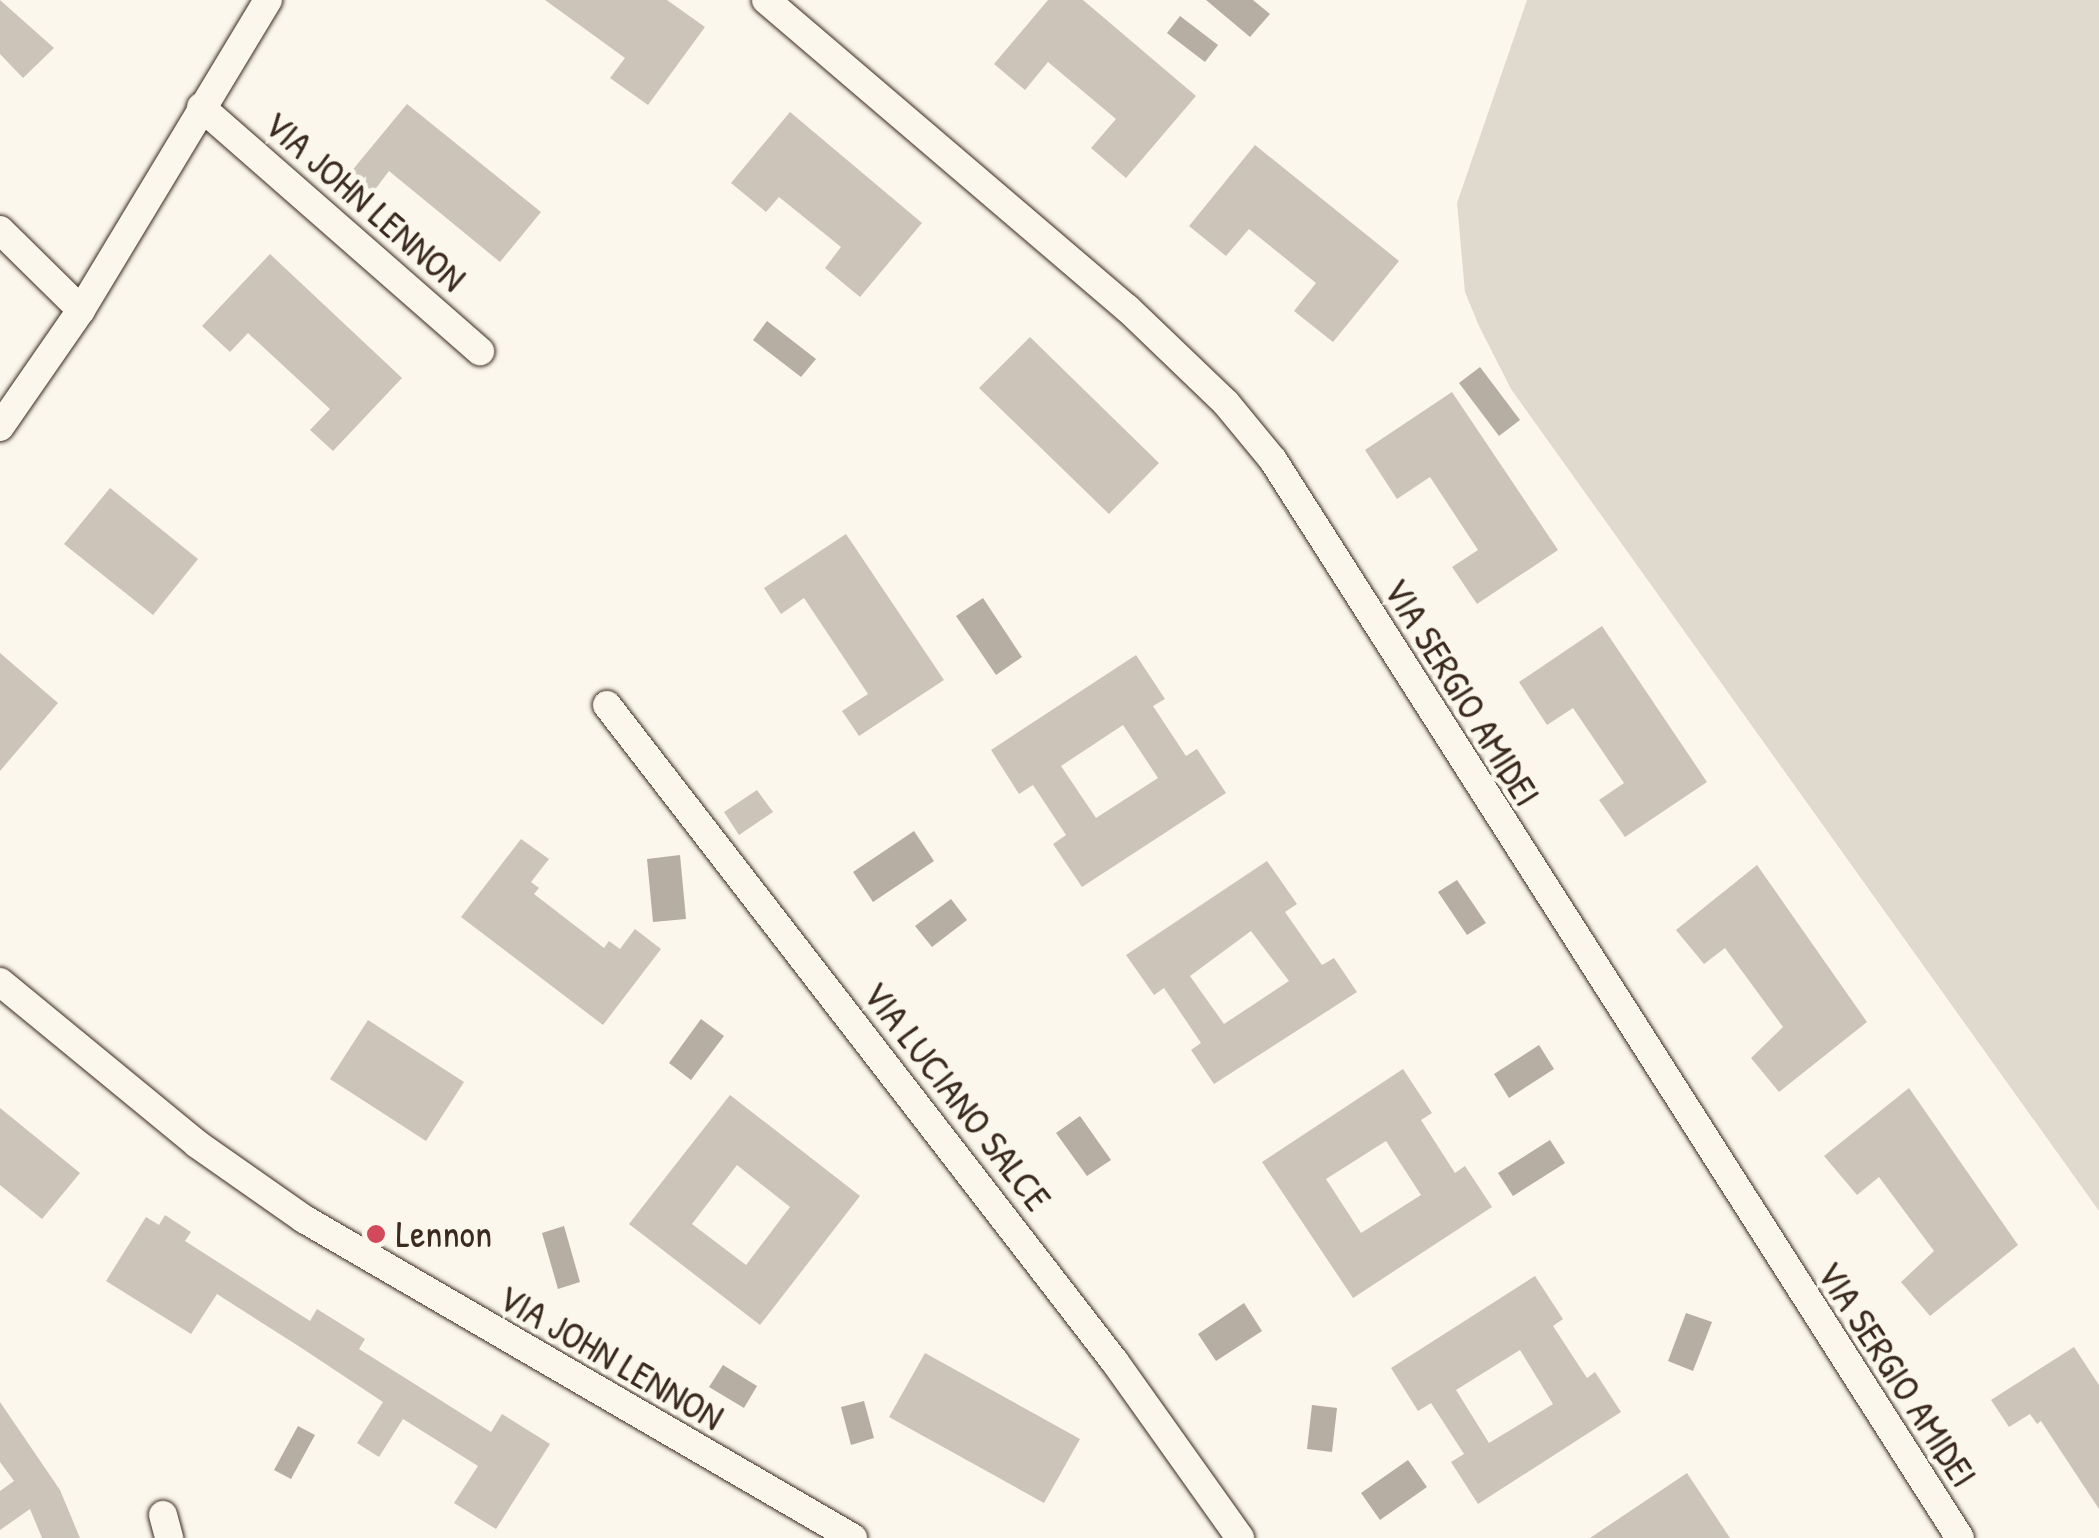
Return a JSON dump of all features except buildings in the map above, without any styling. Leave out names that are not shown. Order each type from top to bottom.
[{"type":"street","points":[[0,427],[81,310],[268,0]]},
{"type":"street","name":"VIA SERGIO AMIDEI","points":[[766,0],[1128,308],[1226,403],[1274,460],[1718,1168],[1960,1538]]},
{"type":"street","name":"VIA JOHN LENNON","points":[[201,107],[480,351]]},
{"type":"street","points":[[0,230],[81,310]]},
{"type":"street","name":"VIA LUCIANO SALCE","points":[[607,706],[1115,1362],[1240,1538]]},
{"type":"street","name":"VIA JOHN LENNON","points":[[0,982],[197,1144],[304,1219],[853,1538]]},
{"type":"shaded area","points":[[1206,0],[1253,0],[1270,14],[1250,37]]},
{"type":"shaded area","points":[[1527,0],[2099,0],[2099,1211],[1511,389],[1479,326],[1465,292],[1457,203]]},
{"type":"shaded area","points":[[1180,16],[1218,45],[1205,62],[1167,33]]},
{"type":"shaded area","points":[[767,321],[816,359],[801,377],[753,340]]},
{"type":"shaded area","points":[[1480,367],[1520,420],[1499,436],[1459,383]]},
{"type":"shaded area","points":[[983,598],[1022,657],[996,675],[956,616]]},
{"type":"shaded area","points":[[914,831],[934,861],[873,902],[853,872]]},
{"type":"shaded area","points":[[680,855],[686,919],[653,922],[647,859]]},
{"type":"shaded area","points":[[1457,880],[1486,923],[1467,935],[1438,892]]},
{"type":"shaded area","points":[[951,899],[967,920],[932,947],[915,926]]},
{"type":"shaded area","points":[[701,1019],[724,1036],[691,1080],[669,1063]]},
{"type":"shaded area","points":[[1539,1045],[1554,1069],[1509,1098],[1494,1074]]},
{"type":"shaded area","points":[[1080,1116],[1111,1160],[1087,1176],[1056,1133]]},
{"type":"shaded area","points":[[1550,1140],[1565,1163],[1513,1196],[1498,1173]]},
{"type":"shaded area","points":[[564,1226],[580,1282],[558,1289],[542,1233]]},
{"type":"shaded area","points":[[1244,1303],[1262,1331],[1216,1361],[1198,1334]]},
{"type":"shaded area","points":[[1686,1313],[1712,1322],[1693,1371],[1668,1361]]},
{"type":"shaded area","points":[[723,1365],[757,1386],[744,1408],[709,1387]]},
{"type":"shaded area","points":[[864,1401],[874,1438],[851,1445],[841,1407]]},
{"type":"shaded area","points":[[1312,1405],[1337,1408],[1332,1452],[1307,1449]]},
{"type":"shaded area","points":[[298,1426],[315,1435],[291,1479],[274,1470]]},
{"type":"shaded area","points":[[1408,1460],[1427,1487],[1380,1520],[1361,1493]]},
{"type":"place","name":"Lennon","points":[[376,1234]]}]
